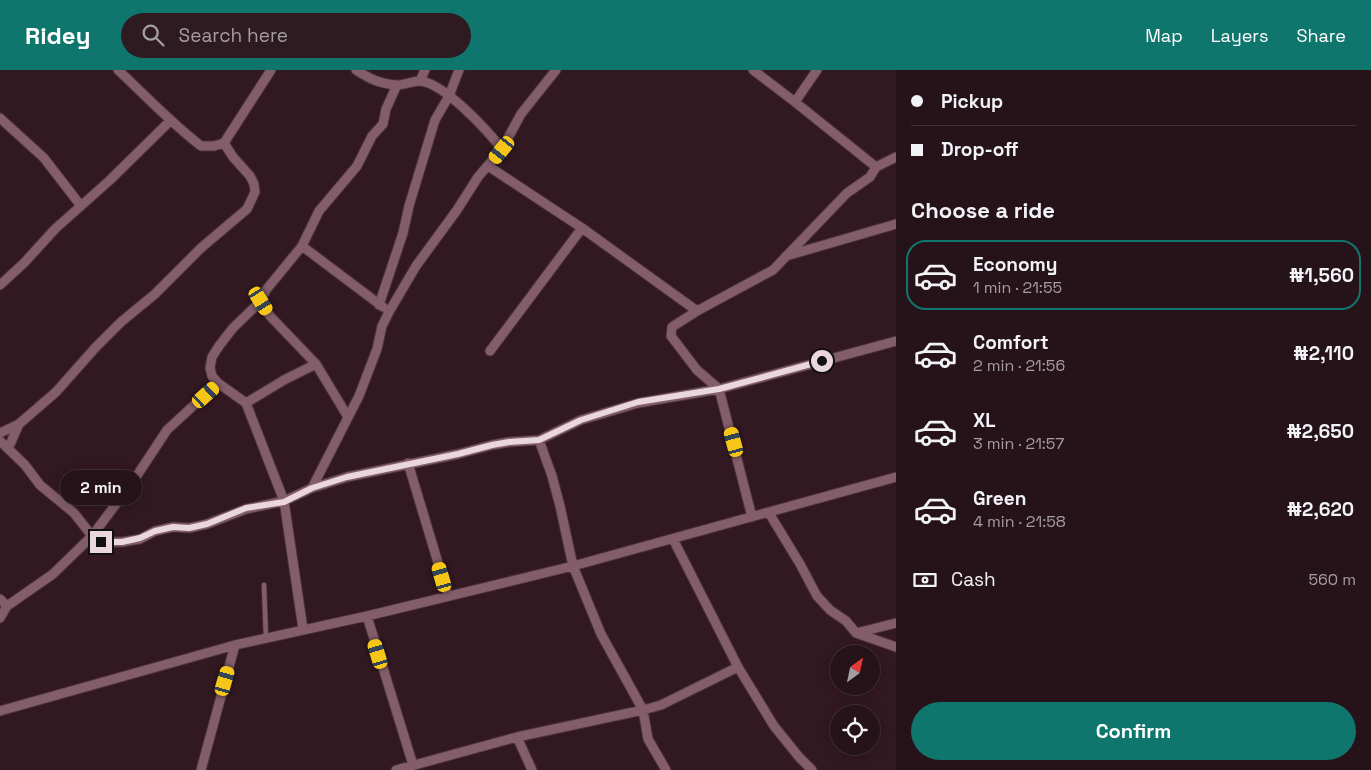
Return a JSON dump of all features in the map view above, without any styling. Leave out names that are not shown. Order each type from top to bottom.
[{"type":"street","points":[[118,70],[152,101],[170,121],[201,146],[214,146],[224,143],[271,70]]},
{"type":"street","points":[[356,70],[384,85],[420,81],[430,84],[449,96],[478,122],[502,150]]},
{"type":"street","points":[[420,81],[425,70]]},
{"type":"street","points":[[380,305],[403,234],[409,206],[435,120],[449,96],[458,70]]},
{"type":"street","points":[[312,488],[359,396],[377,349],[382,326],[389,312],[416,266],[488,166],[502,150],[521,114],[556,70]]},
{"type":"street","points":[[753,70],[876,168]]},
{"type":"street","points":[[795,102],[817,70]]},
{"type":"street","points":[[303,629],[284,502],[246,403],[218,383],[212,376],[210,368],[212,357],[233,328],[261,301],[266,290],[302,246],[319,211],[357,166],[372,136],[383,124],[386,109],[397,85]]},
{"type":"street","points":[[0,118],[44,158],[81,206]]},
{"type":"street","points":[[0,285],[170,121]]},
{"type":"street","points":[[0,433],[19,424],[56,392],[121,322],[155,294],[201,248],[247,209],[255,192],[254,184],[250,176],[233,158],[224,143]]},
{"type":"street","points":[[752,517],[719,389],[697,370],[672,336],[672,327],[697,311],[773,270],[846,193],[870,177],[876,168],[896,157]]},
{"type":"street","points":[[488,166],[582,228],[697,311]]},
{"type":"street","points":[[786,256],[896,224]]},
{"type":"street","points":[[490,352],[582,228]]},
{"type":"street","points":[[302,246],[389,312]]},
{"type":"street","points":[[261,301],[270,316],[316,364],[348,417]]},
{"type":"street","points":[[0,441],[25,464],[40,485],[74,513],[92,536],[101,542],[131,540],[173,527],[189,528],[232,515],[246,508],[284,502],[312,488],[347,477],[509,442],[539,440],[581,420],[638,402],[719,389],[896,340]]},
{"type":"street","points":[[246,403],[284,380],[316,364]]},
{"type":"street","points":[[0,618],[7,606],[54,574],[92,536],[167,430],[218,383]]},
{"type":"street","points":[[8,449],[19,424]]},
{"type":"street","points":[[539,440],[554,484],[573,566],[601,634],[643,710],[648,739],[666,770]]},
{"type":"street","points":[[408,463],[448,596]]},
{"type":"street","points":[[0,711],[235,645],[367,616],[573,566],[896,477]]},
{"type":"street","points":[[769,513],[817,596],[830,610],[846,621],[856,633],[896,647]]},
{"type":"street","points":[[673,539],[738,667],[774,726],[812,770]]},
{"type":"street","points":[[0,599],[7,606]]},
{"type":"street","points":[[367,616],[413,765]]},
{"type":"street","points":[[856,633],[896,623]]},
{"type":"street","points":[[201,770],[235,645]]},
{"type":"street","points":[[396,770],[516,738],[643,710],[661,704],[738,667]]},
{"type":"street","points":[[516,738],[532,770]]},
{"type":"lane","points":[[264,584],[266,638]]},
{"type":"route","points":[[101,542],[122,542],[173,527],[189,528],[207,524],[246,508],[284,502],[312,488],[347,477],[492,445],[539,440],[581,420],[638,402],[719,389],[760,376],[822,361]]}]
